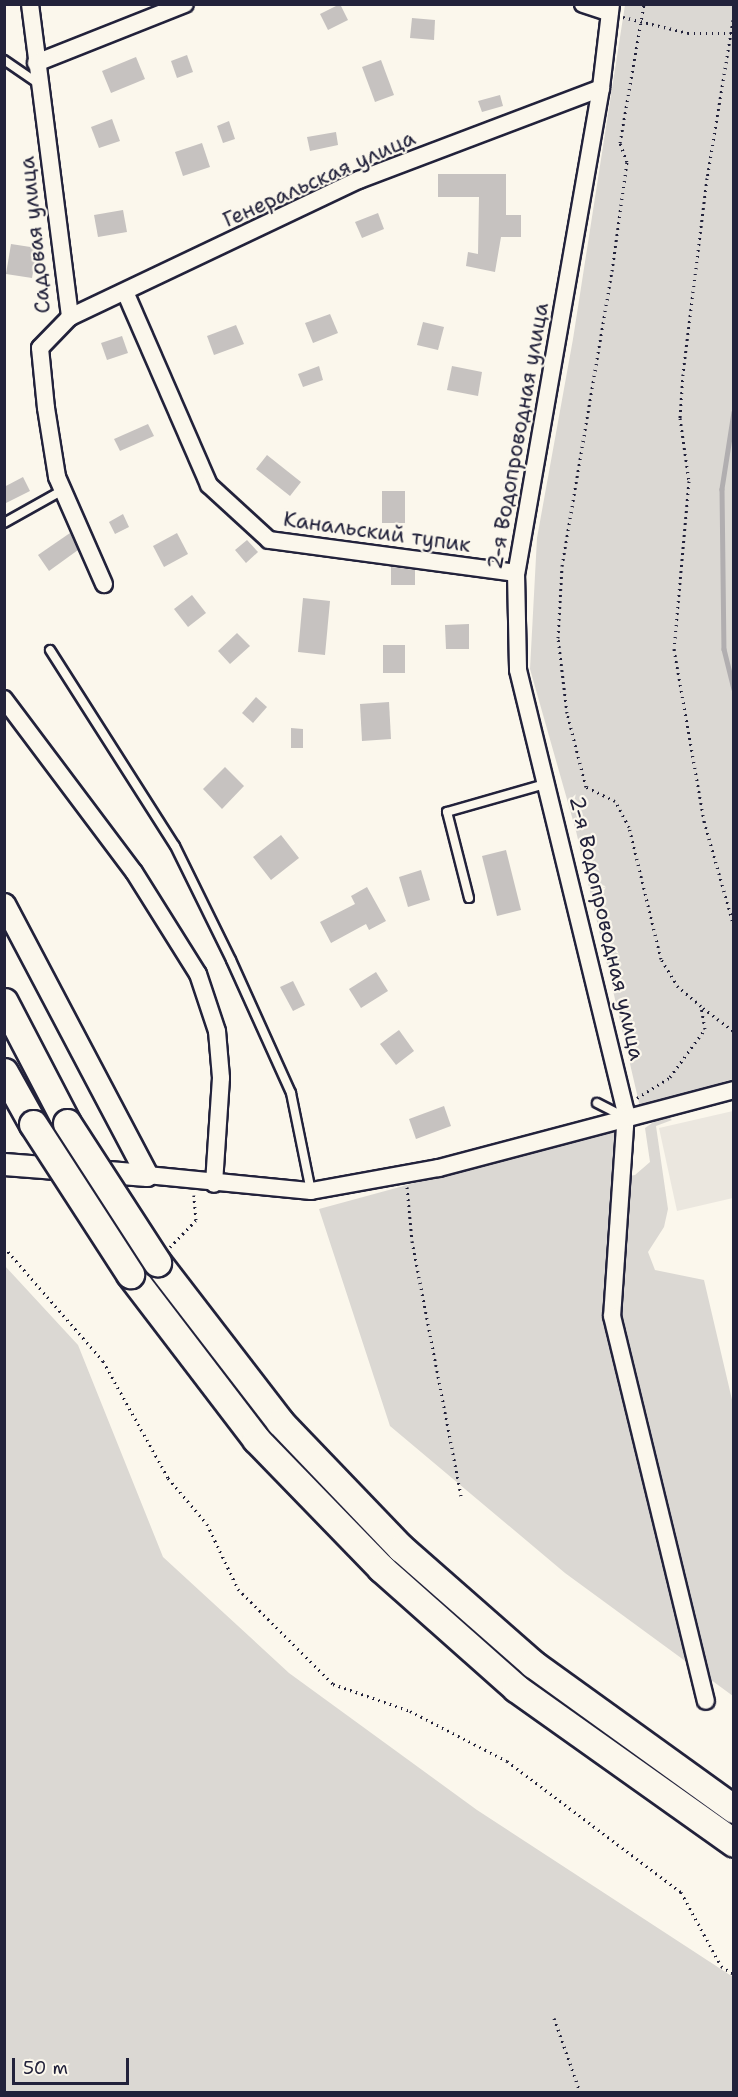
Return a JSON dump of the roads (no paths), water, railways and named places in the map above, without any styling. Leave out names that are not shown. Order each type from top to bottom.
[{"type":"main road","points":[[4,1002],[67,1123],[157,1262],[280,1422],[400,1548],[533,1664],[734,1809]]},
{"type":"main road","points":[[4,1072],[33,1124],[130,1274],[256,1439],[381,1568],[516,1688],[734,1843]]},
{"type":"street","name":"Садовая улица","points":[[30,4],[70,317],[40,348],[57,477],[104,584]]},
{"type":"street","points":[[36,63],[185,4]]},
{"type":"street","points":[[583,4],[610,9]]},
{"type":"street","name":"2-я Водопроводная улица","points":[[610,9],[601,88],[516,573],[518,670],[549,783],[626,1115],[612,1316],[706,1701]]},
{"type":"street","name":"Генеральская улица","points":[[70,317],[126,294],[359,180],[601,88]]},
{"type":"street","name":"Канальский тупик","points":[[126,294],[209,485],[269,540],[516,573]]},
{"type":"street","points":[[4,699],[134,872],[198,974],[216,1031],[221,1078],[214,1184]]},
{"type":"street","points":[[4,904],[147,1175]]},
{"type":"street","points":[[4,1164],[311,1191],[406,1174],[626,1115],[734,1090]]},
{"type":"lane","points":[[4,60],[40,84]]},
{"type":"lane","points":[[4,523],[64,490]]},
{"type":"lane","points":[[50,650],[169,835],[231,960],[291,1093],[311,1191]]},
{"type":"lane","points":[[469,898],[447,812],[549,783]]},
{"type":"lane","points":[[597,1103],[626,1115]]},
{"type":"waterway","points":[[734,412],[722,489],[724,649],[734,689]]}]
